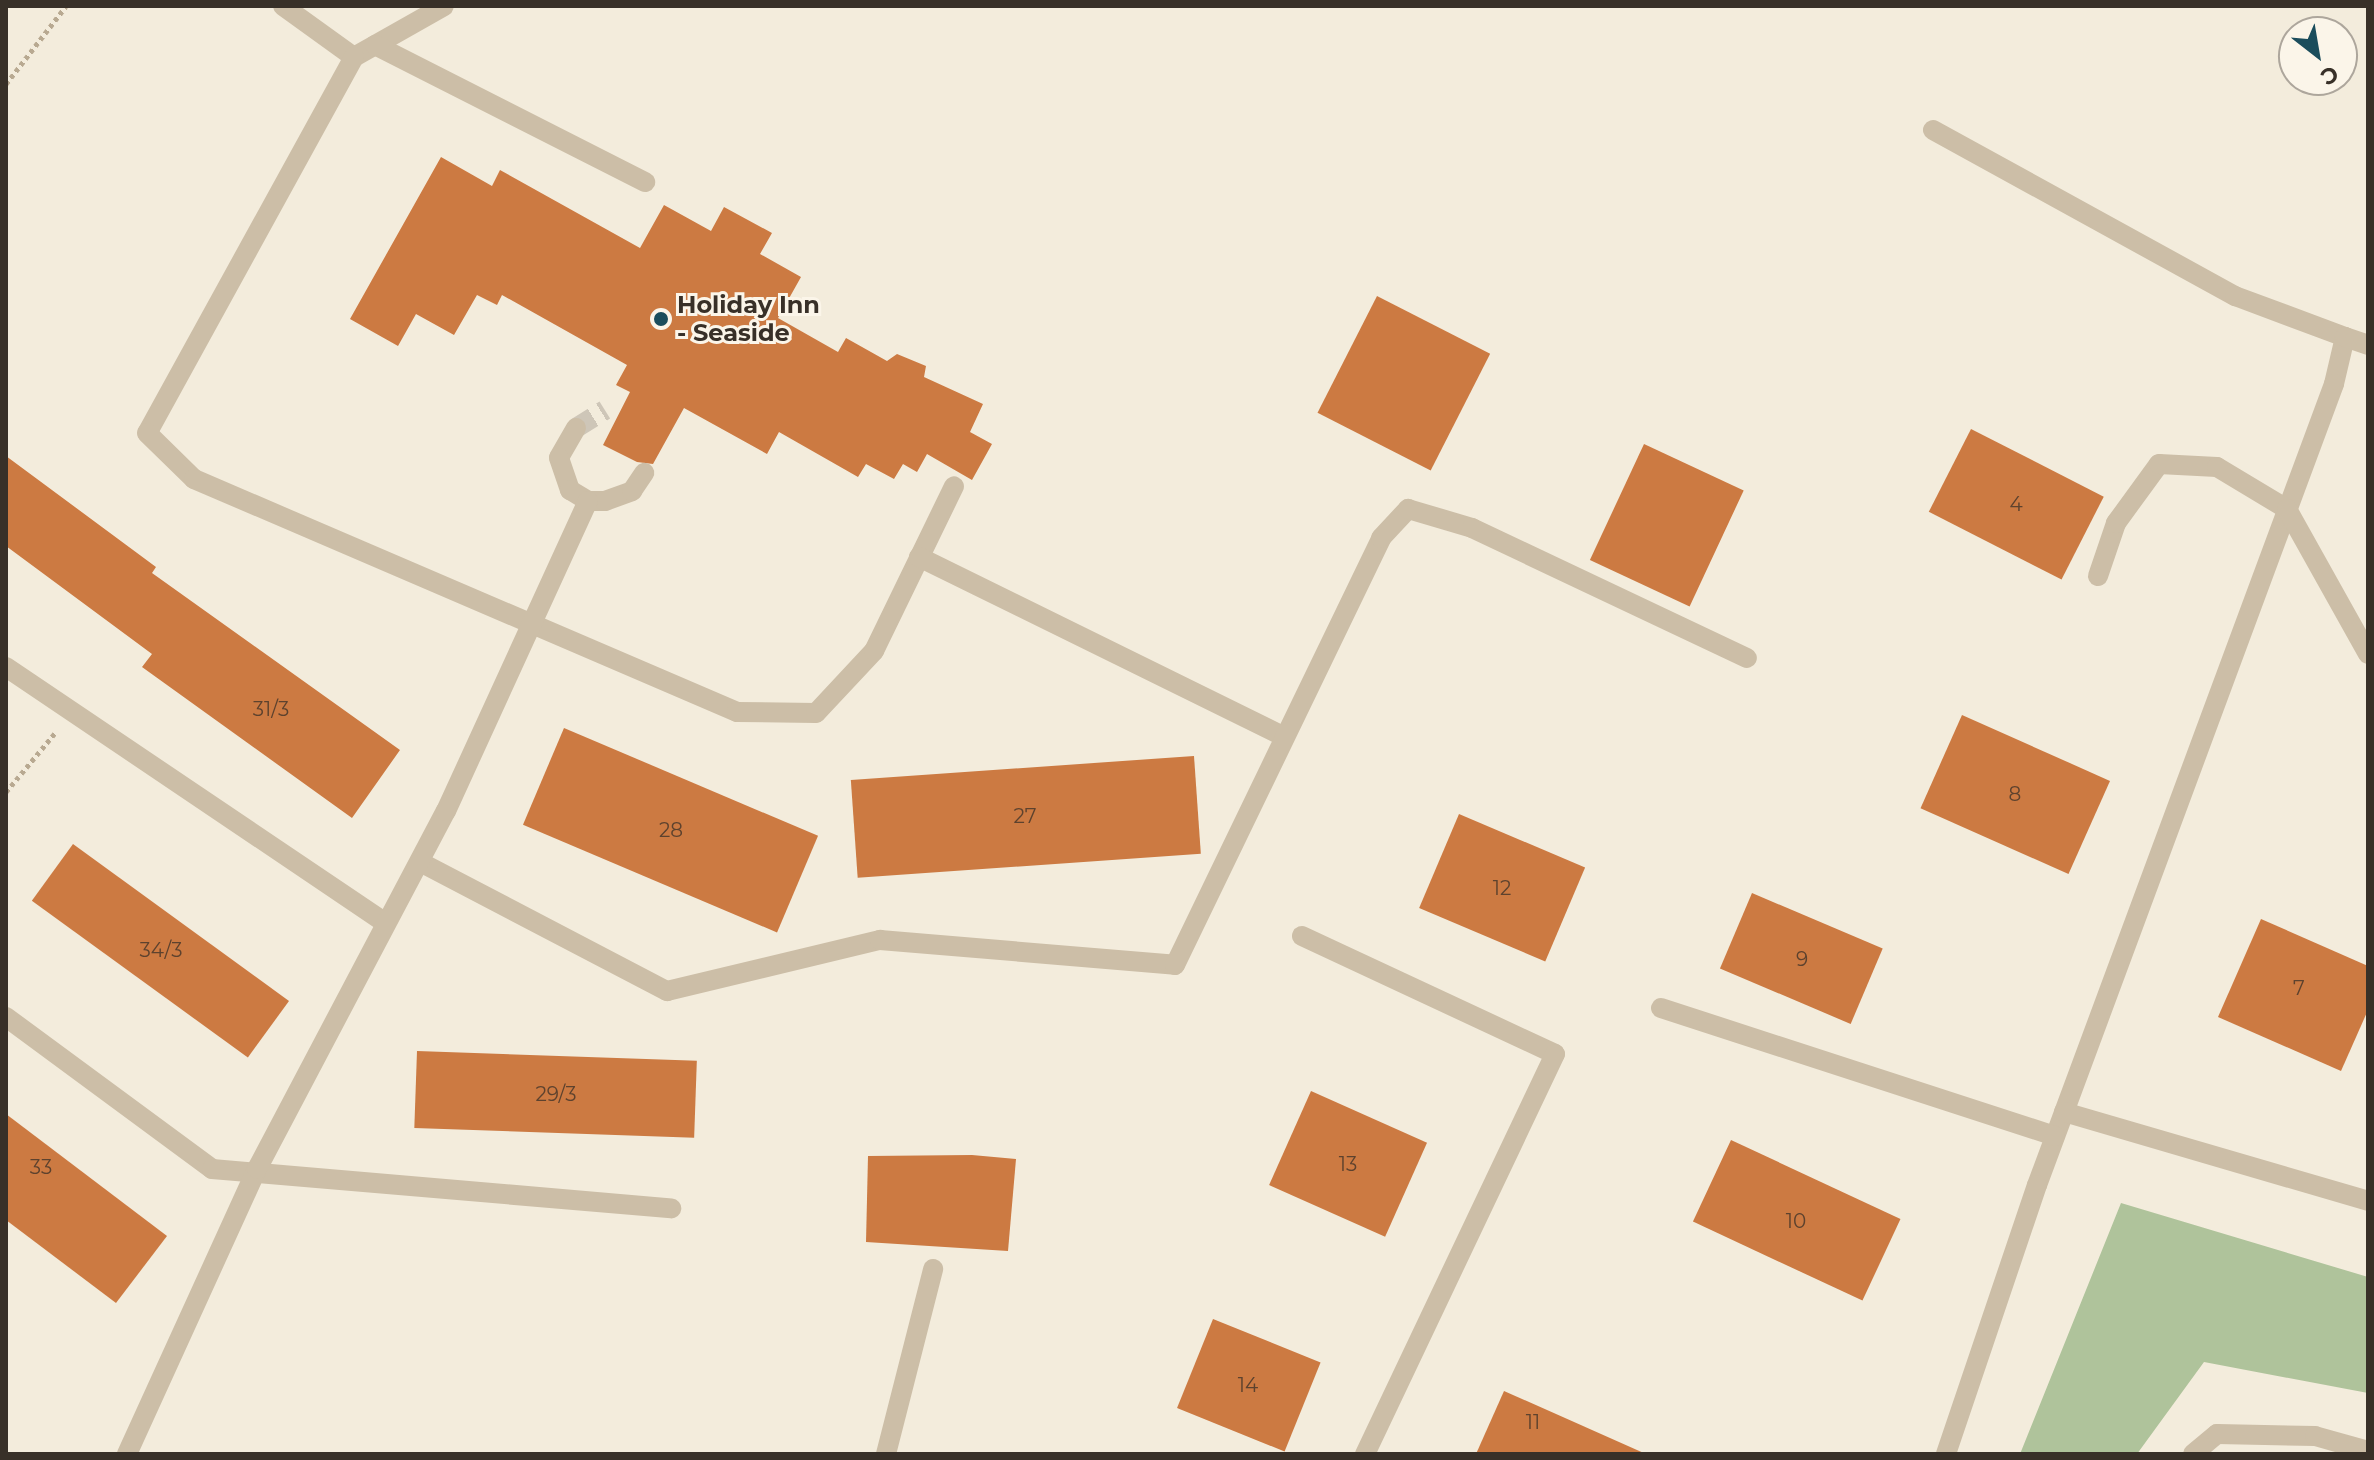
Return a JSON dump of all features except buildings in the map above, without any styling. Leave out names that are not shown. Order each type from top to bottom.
[{"type":"lane","points":[[283,6],[354,57]]},
{"type":"lane","points":[[444,6],[416,12],[375,45],[354,57],[147,433],[194,479],[737,712],[816,713],[874,651],[954,486]]},
{"type":"lane","points":[[375,45],[645,182]]},
{"type":"lane","points":[[1933,130],[2235,296],[2368,345]]},
{"type":"lane","points":[[1946,1454],[2055,1136],[2287,509],[2345,337]]},
{"type":"lane","points":[[576,428],[563,441],[561,471],[570,490],[588,501],[632,491],[644,473]]},
{"type":"lane","points":[[2098,576],[2116,523],[2159,464],[2217,467],[2287,509],[2368,654]]},
{"type":"lane","points":[[127,1454],[257,1169],[420,862],[588,501]]},
{"type":"lane","points":[[420,862],[667,991],[880,940],[1175,965],[1281,735],[1381,538],[1408,509],[1472,528],[1747,658]]},
{"type":"lane","points":[[919,557],[1281,735]]},
{"type":"lane","points":[[6,667],[386,923]]},
{"type":"lane","points":[[1302,936],[1555,1054],[1365,1454]]},
{"type":"lane","points":[[1661,1008],[2055,1136]]},
{"type":"lane","points":[[6,1017],[212,1169],[257,1169],[671,1208]]},
{"type":"lane","points":[[2064,1112],[2368,1201]]},
{"type":"lane","points":[[886,1454],[933,1269]]},
{"type":"lane","points":[[2193,1454],[2217,1434],[2315,1436],[2368,1451]]},
{"type":"path","points":[[6,84],[66,6]]},
{"type":"path","points":[[6,792],[74,711]]},
{"type":"green space","points":[[2121,1203],[2368,1277],[2368,1393],[2204,1362],[2137,1454],[2020,1454]]},
{"type":"tunnel","points":[[576,428],[605,410]]},
{"type":"place","name":"Holiday Inn - Seaside","points":[[661,319]]}]
